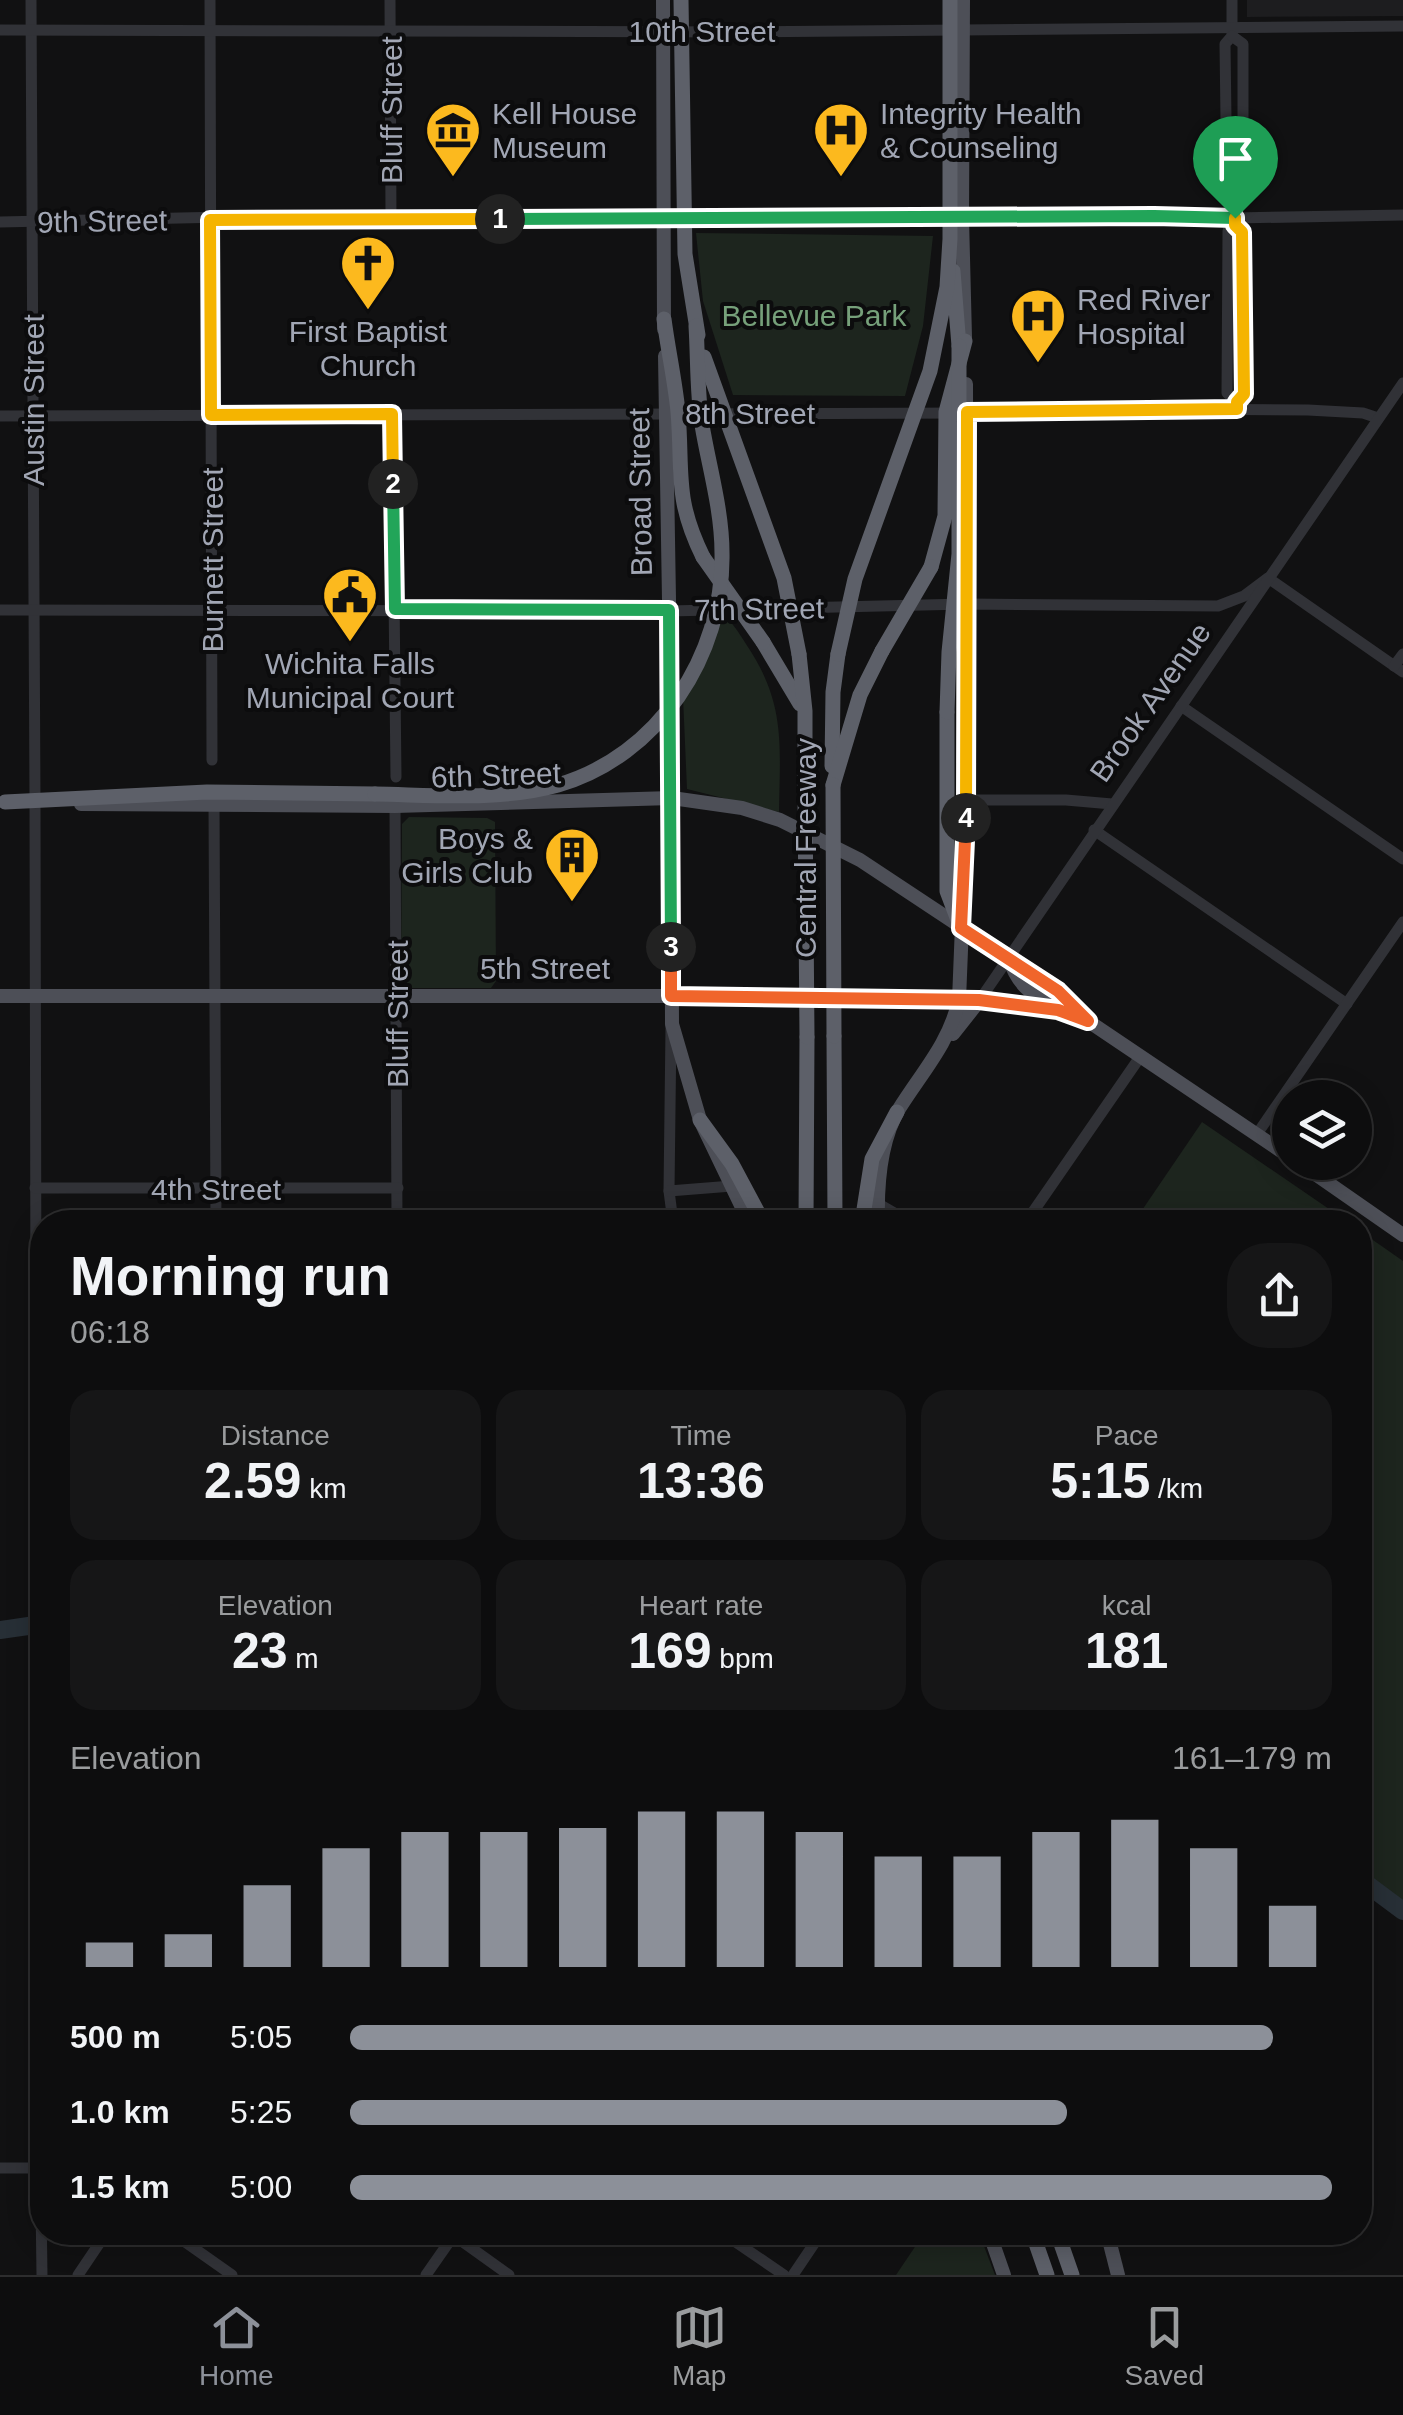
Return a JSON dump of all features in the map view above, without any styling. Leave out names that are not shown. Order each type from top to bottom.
[{"type":"highway","points":[[2,802],[206,792],[519,792],[556,785],[611,762],[638,742],[682,694],[704,649],[722,569],[720,522],[701,420],[696,326],[684,254],[681,0]]},
{"type":"highway","points":[[950,0],[950,239],[959,346],[960,475],[959,554],[947,712],[947,891],[961,928]]},
{"type":"highway","name":"Central Freeway","points":[[835,1210],[833,692],[855,579],[930,371],[947,287],[950,239]]},
{"type":"highway","points":[[664,319],[680,495],[688,526],[703,558],[763,642],[804,711]]},
{"type":"highway","name":"Central Freeway","points":[[696,326],[724,417],[784,578],[798,654],[804,711],[806,1210]]},
{"type":"highway","points":[[833,785],[860,696],[931,567],[945,516],[946,412],[965,341]]},
{"type":"highway","points":[[864,1210],[872,1159],[897,1112]]},
{"type":"highway","points":[[700,1120],[732,1164],[757,1210]]},
{"type":"highway","points":[[1036,2245],[1046,2275]]},
{"type":"highway","points":[[1062,2245],[1072,2275]]},
{"type":"main road","points":[[663,0],[664,319]]},
{"type":"main road","points":[[878,1210],[880,1165],[897,1112],[940,1050],[959,1000],[967,800],[963,0]]},
{"type":"main road","name":"Broad Street","points":[[672,414],[669,610],[672,1024]]},
{"type":"main road","name":"6th Street","points":[[35,802],[395,806],[672,798],[742,808],[814,835],[860,860],[1058,991],[1088,1021]]},
{"type":"main road","points":[[1009,958],[1016,979],[1029,993],[1058,1010]]},
{"type":"main road","name":"5th Street","points":[[0,996],[979,1000],[1058,1010],[1088,1021]]},
{"type":"main road","name":"Brook Avenue","points":[[940,1050],[979,1000]]},
{"type":"main road","points":[[1088,1021],[1272,1144]]},
{"type":"main road","points":[[672,1024],[700,1120],[743,1210]]},
{"type":"main road","points":[[1324,1180],[1367,1210]]},
{"type":"main road","points":[[1372,1213],[1403,1235]]},
{"type":"main road","points":[[994,2245],[1004,2275]]},
{"type":"main road","points":[[1110,2245],[1118,2275]]},
{"type":"street","name":"Austin Street","points":[[31,0],[34,1210]]},
{"type":"street","name":"Burnett Street","points":[[210,0],[212,760]]},
{"type":"street","name":"Bluff Street","points":[[390,0],[392,219]]},
{"type":"street","points":[[1232,0],[1232,32],[1243,44],[1242,197],[1228,231],[1227,393],[1237,405],[1244,394],[1244,296],[1242,232],[1235,217]]},
{"type":"street","name":"10th Street","points":[[0,30],[1232,32],[1403,26]]},
{"type":"street","name":"9th Street","points":[[0,222],[1403,215]]},
{"type":"street","points":[[1228,297],[1244,296]]},
{"type":"street","name":"Brook Avenue","points":[[979,1000],[1403,384]]},
{"type":"street","name":"8th Street","points":[[0,416],[967,412],[1237,405],[1363,413],[1378,418]]},
{"type":"street","points":[[392,414],[396,777]]},
{"type":"street","points":[[1268,578],[1399,669],[1403,654]]},
{"type":"street","name":"7th Street","points":[[0,610],[1218,606],[1244,596],[1268,578]]},
{"type":"street","name":"7th Street","points":[[1218,606],[1241,618]]},
{"type":"street","points":[[1180,706],[1403,859]]},
{"type":"street","points":[[967,800],[1112,804]]},
{"type":"street","points":[[214,806],[216,1210]]},
{"type":"street","name":"Bluff Street","points":[[395,806],[398,1210]]},
{"type":"street","points":[[1094,830],[1347,1004]]},
{"type":"street","points":[[1257,1134],[1403,922]]},
{"type":"street","name":"Broad Street","points":[[671,1210],[672,1024]]},
{"type":"street","points":[[1034,1210],[1140,1057]]},
{"type":"street","points":[[669,1191],[732,1186]]},
{"type":"street","name":"4th Street","points":[[34,1188],[398,1188]]},
{"type":"street","points":[[878,1203],[890,1210]]},
{"type":"street","points":[[0,2168],[30,2168]]},
{"type":"street","points":[[42,2245],[42,2275]]},
{"type":"street","points":[[78,2275],[98,2245]]},
{"type":"street","points":[[189,2245],[232,2275]]},
{"type":"street","points":[[426,2275],[446,2245]]},
{"type":"street","points":[[468,2245],[509,2275]]},
{"type":"street","points":[[740,2245],[784,2275]]},
{"type":"street","points":[[792,2275],[813,2245]]},
{"type":"shaded area","points":[[1247,0],[1403,0],[1403,16],[1247,17]]},
{"type":"green space","name":"Bellevue Park","points":[[696,233],[933,236],[923,326],[905,396],[733,395],[703,301]]},
{"type":"green space","points":[[721,613],[735,627],[759,665],[774,705],[780,745],[779,812],[687,789],[683,697]]},
{"type":"green space","points":[[409,817],[487,818],[495,822],[496,981],[491,988],[405,988],[401,984],[402,824]]},
{"type":"green space","points":[[1202,1122],[1272,1170],[1272,1180],[1287,1180],[1330,1210],[1142,1210]]},
{"type":"green space","points":[[1372,1239],[1403,1261],[1403,1911],[1372,1888]]},
{"type":"green space","points":[[916,2245],[984,2245],[995,2275],[896,2275]]},
{"type":"waterway","points":[[0,1630],[30,1626]]},
{"type":"waterway","points":[[1372,1888],[1403,1911]]},
{"type":"place","name":"Kell House Museum","points":[[453,179]]},
{"type":"place","name":"Integrity Health & Counseling","points":[[841,179]]},
{"type":"place","name":"First Baptist Church","points":[[368,312]]},
{"type":"place","name":"Red River Hospital","points":[[1038,365]]},
{"type":"place","name":"Wichita Falls Municipal Court","points":[[350,644]]},
{"type":"place","name":"Boys & Girls Club","points":[[572,904]]},
{"type":"route","points":[[1235,218],[1235,225],[1242,232],[1244,316],[1244,394],[1237,409],[967,412],[967,800],[961,928],[1058,991],[1088,1021],[1058,1010],[979,1000],[671,996],[669,610],[395,609],[392,414],[211,415],[210,220],[1235,218]]}]
